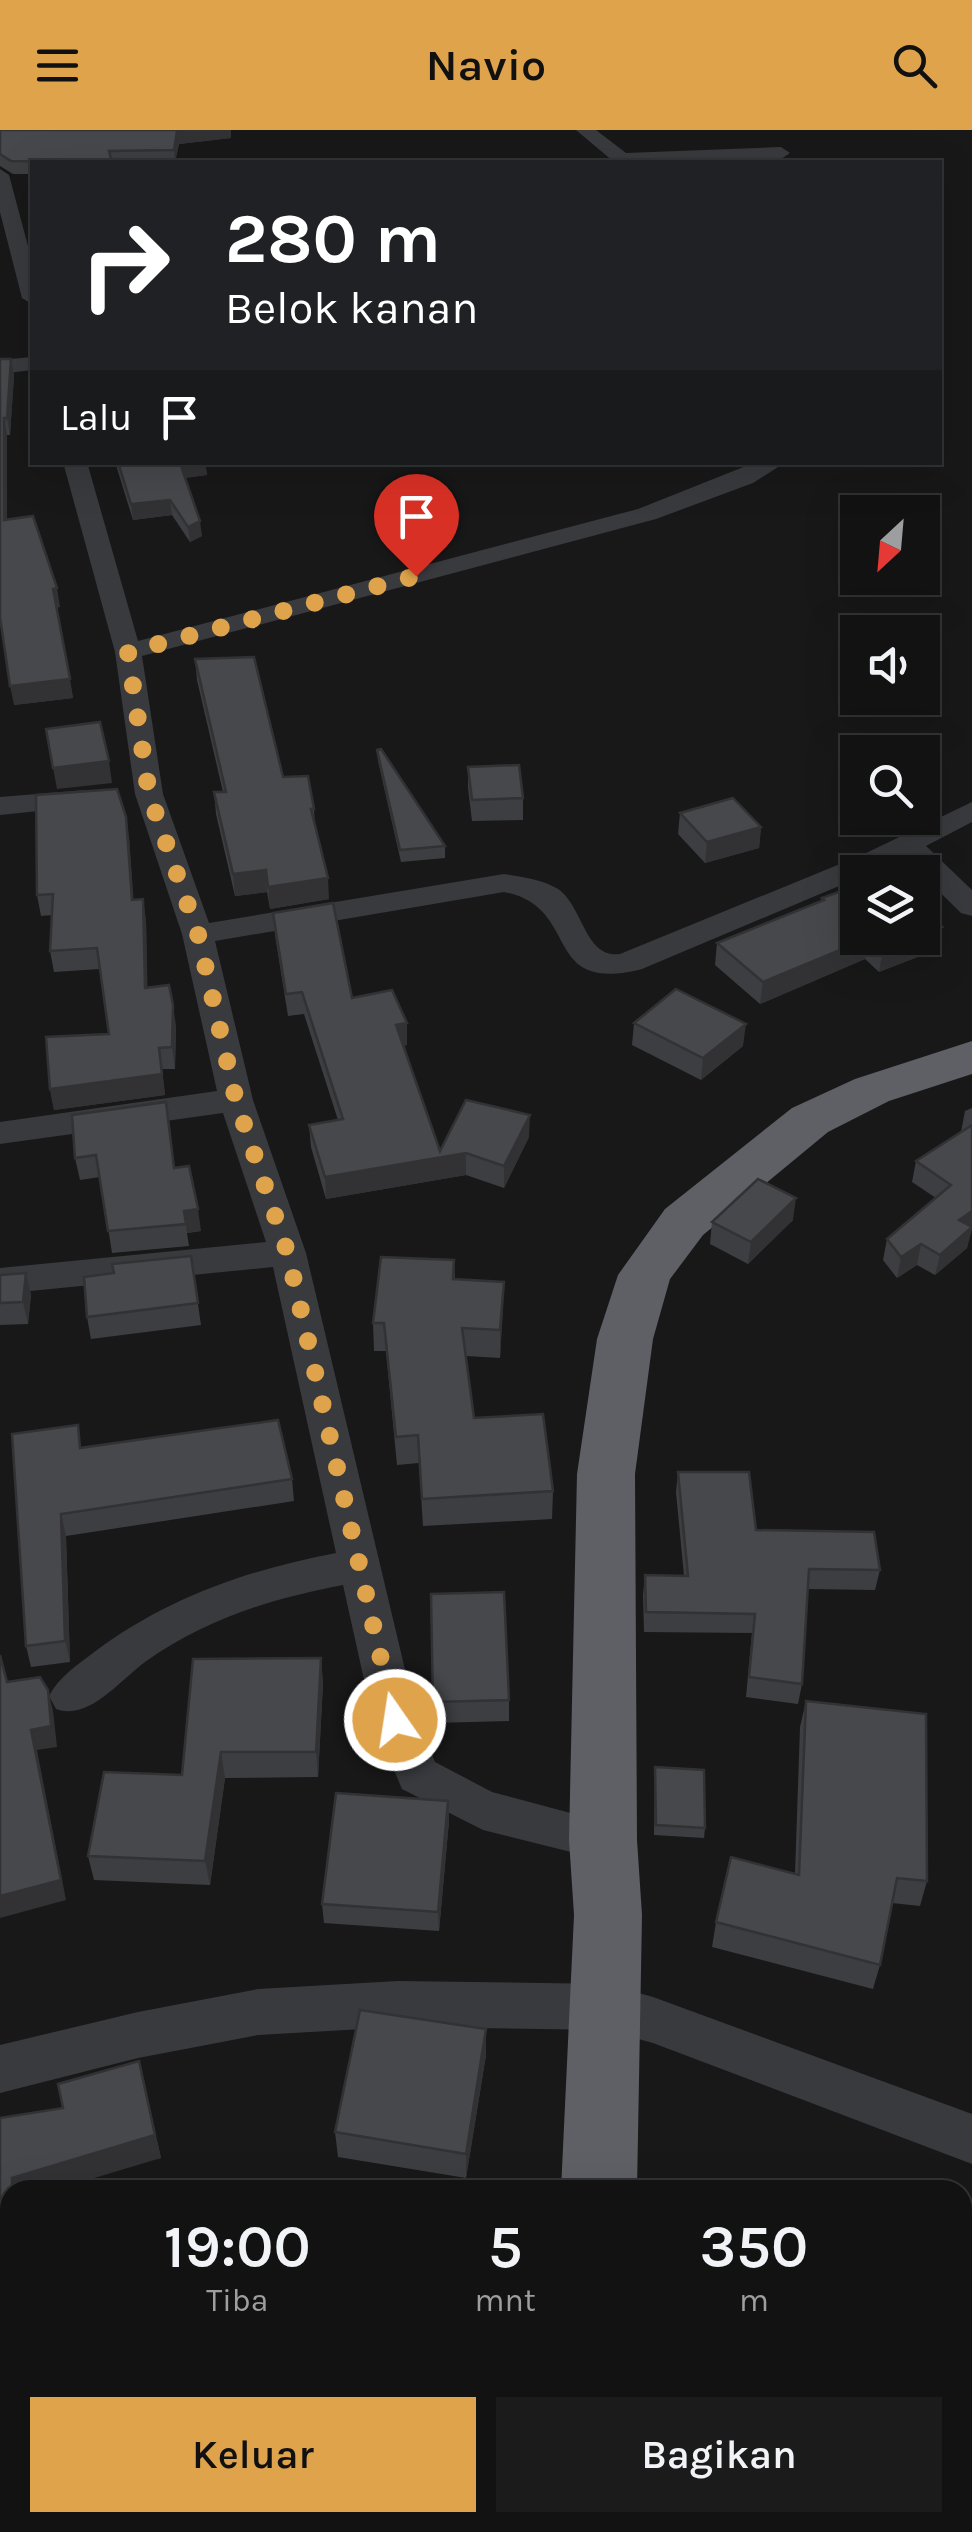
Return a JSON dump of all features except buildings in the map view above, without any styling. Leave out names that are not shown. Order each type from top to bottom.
[{"type":"highway","points":[[600,2180],[608,1915],[603,1840],[606,1474],[625,1339],[645,1275],[684,1222],[810,1120],[872,1090],[972,1057]]},
{"type":"street","points":[[585,130],[622,160]]},
{"type":"street","points":[[643,160],[780,153]]},
{"type":"street","points":[[0,175],[30,283]]},
{"type":"street","points":[[0,367],[30,364]]},
{"type":"street","points":[[76,465],[128,652],[149,794],[198,934],[236,1100],[288,1254],[395,1720],[418,1775],[482,1810],[603,1840]]},
{"type":"street","points":[[128,652],[648,514],[769,465]]},
{"type":"street","points":[[0,806],[149,794]]},
{"type":"street","points":[[198,934],[504,883],[531,885],[553,897],[586,956],[603,966],[631,962],[908,844],[972,810]]},
{"type":"street","points":[[908,844],[972,907]]},
{"type":"street","points":[[0,1133],[236,1100]]},
{"type":"street","points":[[0,1281],[288,1254]]},
{"type":"street","points":[[71,1696],[115,1658],[180,1618],[250,1589],[360,1565]]},
{"type":"street","points":[[0,2069],[138,2035],[258,2012],[398,2004],[606,2007],[653,2020],[972,2140]]},
{"type":"route","points":[[395,1720],[288,1254],[236,1100],[198,934],[149,794],[128,652],[416,576]]}]
